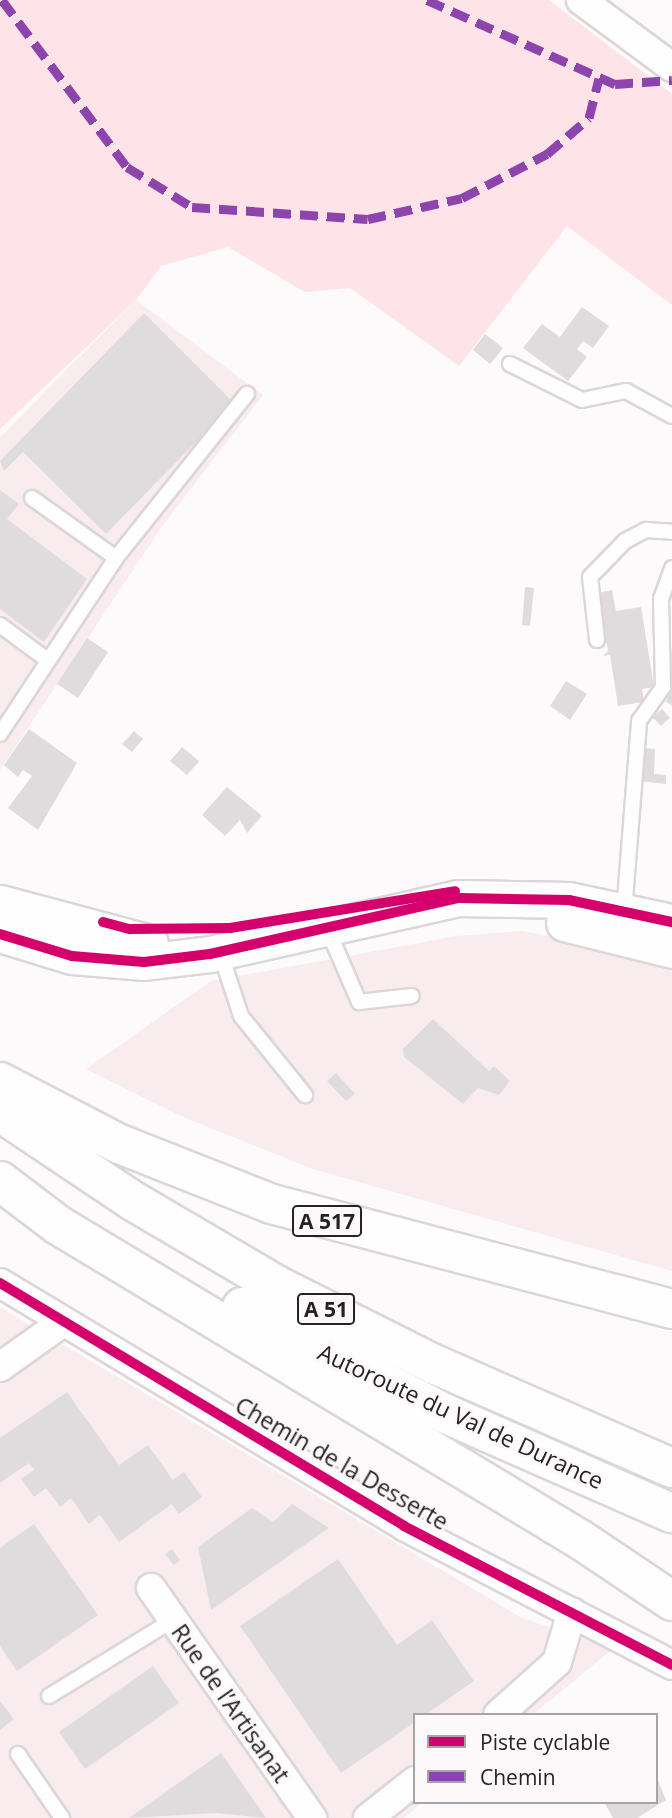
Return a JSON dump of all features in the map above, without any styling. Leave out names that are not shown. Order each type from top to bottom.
[{"type":"highway","name":"A 517","points":[[0,1082],[117,1143],[272,1204],[672,1309]]},
{"type":"highway","name":"Autoroute du Val de Durance","points":[[0,1112],[132,1201],[276,1285],[472,1382],[672,1468]]},
{"type":"highway","name":"Autoroute du Val de Durance","points":[[0,1164],[369,1376],[672,1513]]},
{"type":"highway","points":[[0,1181],[58,1225],[581,1540],[672,1601]]},
{"type":"street","points":[[581,0],[672,67]]},
{"type":"street","points":[[0,902],[104,936],[229,950]]},
{"type":"street","points":[[0,934],[105,960],[229,950],[389,914],[672,922]]},
{"type":"street","points":[[624,922],[672,950]]},
{"type":"street","name":"Chemin de la Desserte","points":[[0,1283],[404,1526],[672,1665]]},
{"type":"street","points":[[0,1367],[63,1322]]},
{"type":"street","name":"Rue de l’Artisanat","points":[[150,1588],[312,1818]]},
{"type":"street","points":[[500,1713],[557,1662],[572,1612]]},
{"type":"street","points":[[368,1818],[413,1783]]},
{"type":"lane","points":[[510,364],[582,400],[626,391],[672,416]]},
{"type":"lane","points":[[0,734],[46,659],[116,558],[247,394]]},
{"type":"lane","points":[[32,498],[116,558]]},
{"type":"lane","points":[[597,640],[590,577],[625,541],[646,530],[672,532]]},
{"type":"lane","points":[[624,922],[639,721],[663,687],[661,599],[672,568]]},
{"type":"lane","points":[[0,625],[46,659]]},
{"type":"lane","points":[[327,928],[359,1002],[412,996]]},
{"type":"lane","points":[[229,950],[241,1016],[305,1095]]},
{"type":"lane","points":[[49,1696],[173,1620]]},
{"type":"lane","points":[[18,1754],[62,1818]]},
{"type":"shaded area","points":[[0,0],[549,0],[672,94],[672,305],[567,226],[459,366],[350,288],[305,292],[228,247],[161,266],[136,300],[0,429]]},
{"type":"shaded area","points":[[136,300],[263,395],[163,525],[0,770],[0,437]]},
{"type":"shaded area","points":[[523,931],[672,961],[672,1271],[313,1169],[183,1117],[86,1069],[211,981],[457,936]]},
{"type":"shaded area","points":[[0,1307],[522,1618],[614,1648],[534,1713],[413,1713],[413,1804],[421,1804],[404,1818],[0,1818]]},
{"type":"building","points":[[582,307],[609,326],[593,348],[583,341],[577,349],[587,357],[568,381],[523,348],[542,324],[560,337]]},
{"type":"building","points":[[144,313],[234,403],[106,534],[23,452],[4,471],[0,461]]},
{"type":"building","points":[[485,334],[503,348],[490,364],[473,350]]},
{"type":"building","points":[[0,490],[19,504],[7,519],[87,579],[44,642],[0,609]]},
{"type":"building","points":[[525,587],[534,588],[530,626],[522,625]]},
{"type":"building","points":[[612,590],[616,611],[641,607],[654,687],[642,689],[644,702],[618,706],[610,655],[603,656],[608,651],[598,593]]},
{"type":"building","points":[[87,638],[108,652],[78,698],[57,684]]},
{"type":"building","points":[[566,681],[587,694],[570,720],[550,706]]},
{"type":"building","points":[[672,687],[672,705],[666,702]]},
{"type":"building","points":[[662,709],[670,718],[661,726],[652,717]]},
{"type":"building","points":[[29,729],[77,763],[38,830],[8,808],[32,776],[23,770],[18,777],[4,765]]},
{"type":"building","points":[[134,731],[143,739],[132,752],[122,744]]},
{"type":"building","points":[[182,747],[199,761],[187,775],[170,761]]},
{"type":"building","points":[[642,748],[655,749],[654,774],[666,775],[666,784],[639,781]]},
{"type":"building","points":[[227,787],[262,816],[247,833],[240,820],[225,836],[202,815]]},
{"type":"building","points":[[433,1019],[489,1071],[494,1066],[510,1081],[499,1095],[478,1088],[463,1104],[404,1057],[403,1049]]},
{"type":"building","points":[[336,1073],[355,1094],[346,1101],[327,1081]]},
{"type":"building","points":[[67,1392],[119,1465],[148,1445],[173,1480],[184,1472],[202,1497],[179,1514],[172,1504],[119,1542],[100,1515],[89,1524],[71,1498],[60,1507],[46,1488],[34,1497],[21,1479],[34,1470],[29,1463],[0,1483],[0,1438]]},
{"type":"building","points":[[292,1504],[329,1528],[211,1610],[198,1547],[252,1508],[273,1522]]},
{"type":"building","points":[[34,1524],[98,1615],[17,1671],[0,1646],[0,1548]]},
{"type":"building","points":[[172,1549],[180,1560],[174,1565],[165,1554]]},
{"type":"building","points":[[338,1559],[397,1645],[432,1620],[474,1681],[428,1713],[413,1713],[413,1723],[341,1773],[240,1626]]},
{"type":"building","points":[[153,1666],[179,1703],[85,1769],[59,1732]]},
{"type":"building","points":[[0,1701],[14,1719],[0,1730]]},
{"type":"building","points":[[221,1753],[266,1818],[216,1813],[129,1818]]},
{"type":"building","points":[[658,1781],[666,1800],[637,1818],[613,1818],[605,1804],[658,1804]]},
{"type":"marked path","points":[[2,0],[127,167],[192,207],[368,219],[462,198],[547,154],[589,118],[599,78]]},
{"type":"marked path","points":[[427,0],[615,84],[672,80]]},
{"type":"cycle path","points":[[103,922],[130,929],[230,928],[455,891]]},
{"type":"cycle path","points":[[0,934],[72,956],[144,962],[210,954],[459,898],[569,900],[672,922]]},
{"type":"cycle path","points":[[0,1283],[404,1526],[672,1665]]}]
